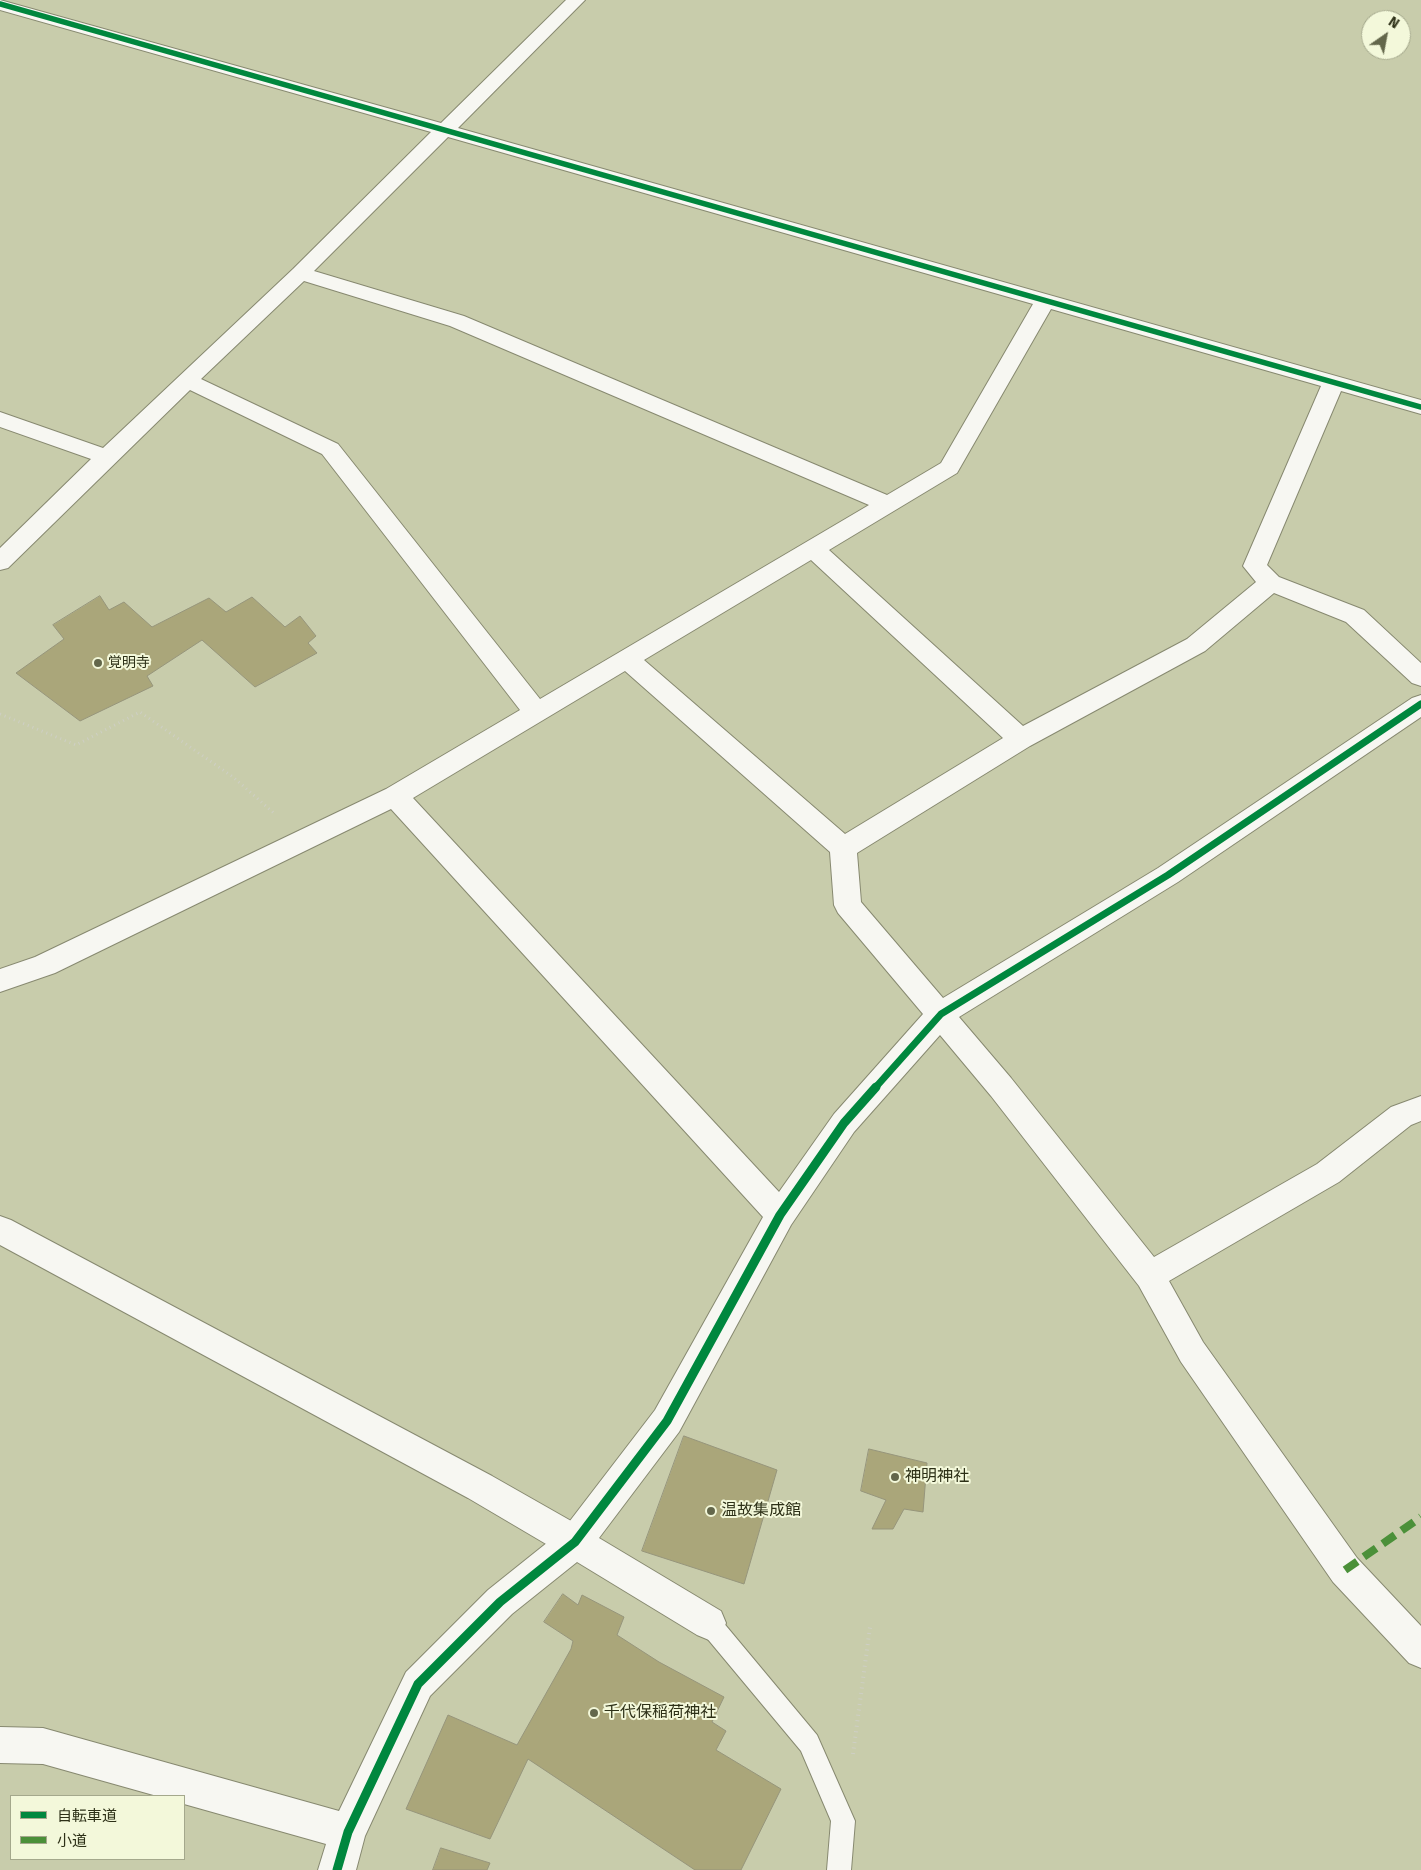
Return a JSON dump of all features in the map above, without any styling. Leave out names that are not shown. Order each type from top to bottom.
[{"type":"street","points":[[0,562],[106,457],[300,273],[576,0]]},
{"type":"street","points":[[0,20],[15,4],[446,130],[1421,407]]},
{"type":"street","points":[[300,273],[457,321],[888,504]]},
{"type":"street","points":[[0,981],[45,965],[395,796],[949,468],[1046,300]]},
{"type":"street","points":[[186,382],[202,387],[330,449],[536,712]]},
{"type":"street","points":[[1334,382],[1255,566],[1271,583],[1355,616],[1421,676]]},
{"type":"street","points":[[0,419],[106,457]]},
{"type":"street","points":[[813,549],[1021,738]]},
{"type":"street","points":[[843,848],[1021,738],[1196,645],[1271,583]]},
{"type":"street","points":[[627,659],[843,848],[848,905],[941,1014],[1150,1276],[1192,1352],[1345,1570],[1421,1651]]},
{"type":"street","points":[[337,1870],[348,1832],[418,1684],[500,1602],[576,1542],[667,1421],[780,1216],[844,1123],[941,1014],[1168,875],[1421,704]]},
{"type":"street","points":[[395,796],[780,1216]]},
{"type":"street","points":[[1150,1276],[1328,1173],[1401,1116],[1421,1108]]},
{"type":"street","points":[[0,1230],[480,1487],[576,1542],[709,1623]]},
{"type":"street","points":[[0,1745],[43,1746],[348,1832]]},
{"type":"lane","points":[[709,1623],[809,1744],[843,1821],[839,1870]]},
{"type":"path","points":[[0,714],[76,744],[140,712],[233,776],[303,840]]},
{"type":"path","points":[[843,1821],[870,1627]]},
{"type":"building","name":"覚明寺","points":[[100,596],[109,610],[124,602],[152,627],[209,598],[226,612],[252,597],[285,627],[300,616],[316,636],[308,643],[317,653],[255,687],[202,640],[147,676],[153,686],[80,721],[16,673],[64,639],[53,625]]},
{"type":"building","name":"温故集成館","points":[[684,1436],[777,1470],[744,1584],[642,1551]]},
{"type":"building","name":"神明神社","points":[[869,1449],[927,1463],[923,1512],[904,1509],[893,1529],[872,1529],[886,1500],[861,1491]]},
{"type":"building","points":[[563,1594],[578,1605],[582,1595],[624,1617],[617,1635],[659,1662],[724,1697],[712,1722],[726,1731],[716,1750],[781,1789],[741,1870],[695,1870],[528,1759],[490,1839],[406,1809],[448,1715],[517,1745],[571,1649],[573,1641],[544,1622]]},
{"type":"building","points":[[441,1848],[490,1863],[487,1870],[433,1870]]},
{"type":"marked path","points":[[1345,1570],[1421,1517]]},
{"type":"cycle path","points":[[0,4],[1421,407]]},
{"type":"cycle path","points":[[337,1870],[348,1832],[418,1684],[500,1602],[575,1542],[667,1421],[780,1215],[844,1123],[941,1014],[1168,875],[1421,704]]},
{"type":"place","name":"覚明寺","points":[[98,663]]},
{"type":"place","name":"神明神社","points":[[895,1477]]},
{"type":"place","name":"温故集成館","points":[[711,1511]]},
{"type":"place","name":"千代保稲荷神社","points":[[594,1713]]}]
